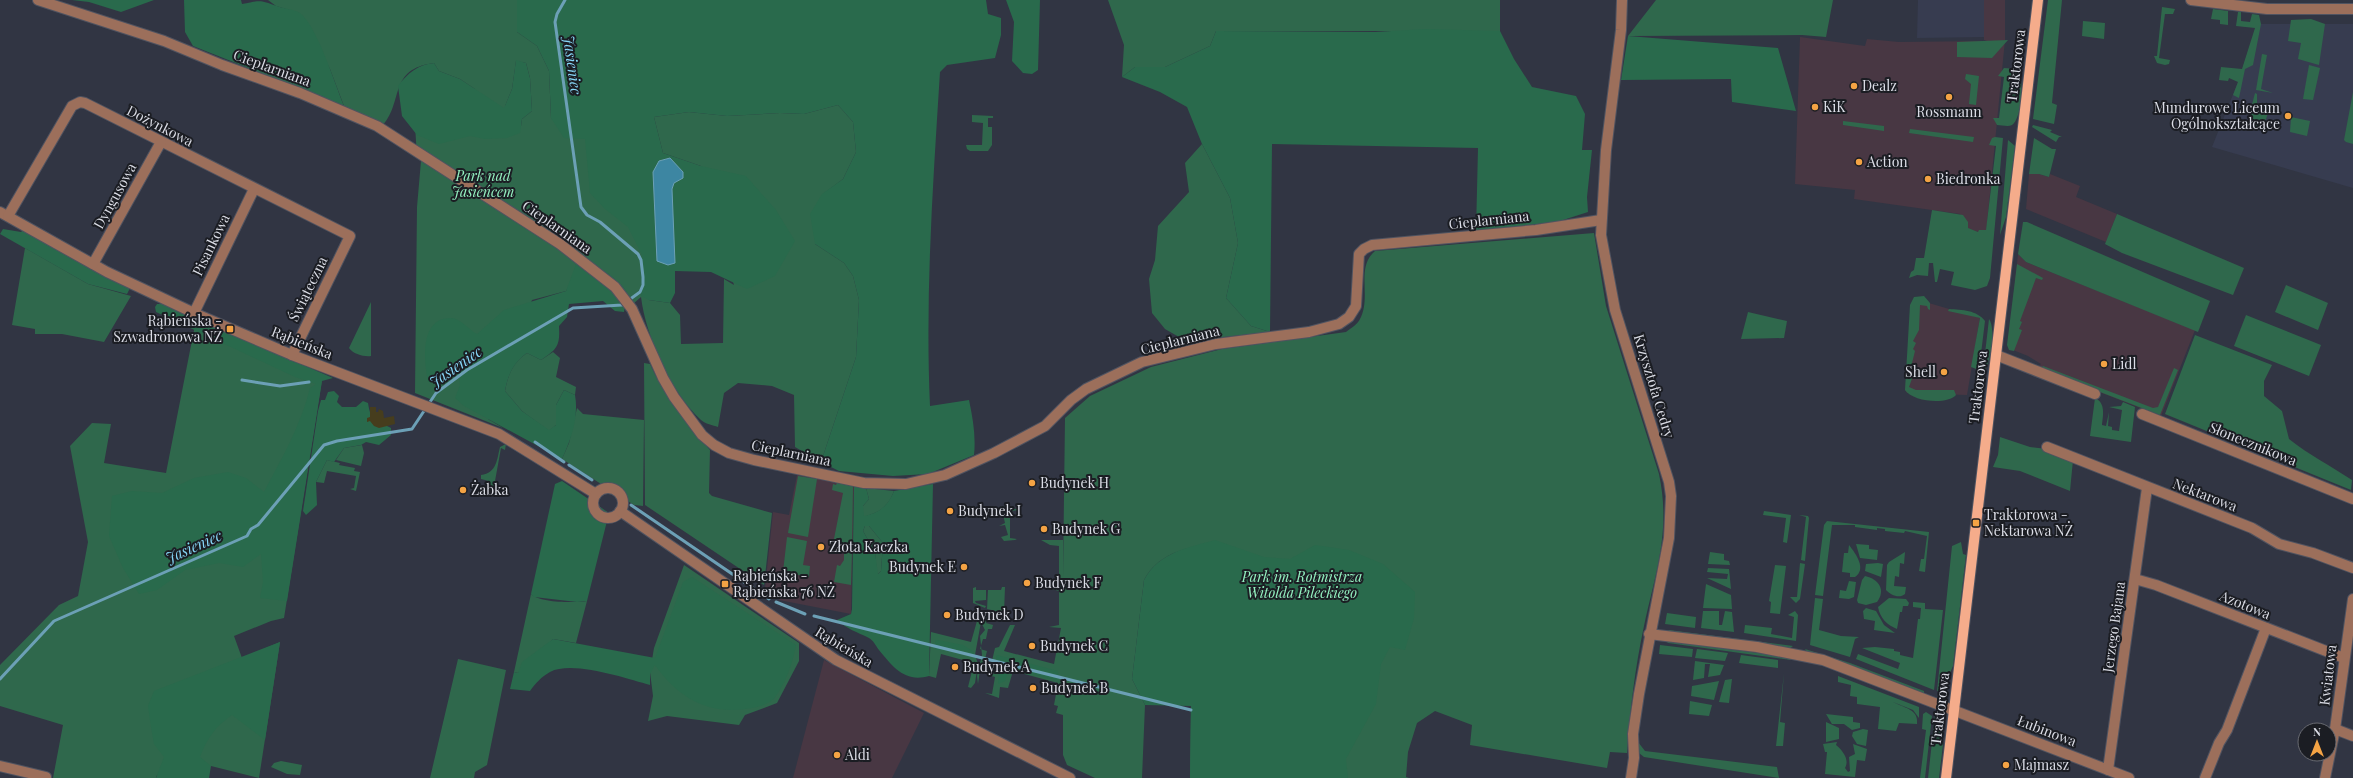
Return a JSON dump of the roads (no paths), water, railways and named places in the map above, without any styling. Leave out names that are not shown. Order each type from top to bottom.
[{"type":"main road","name":"Traktorowa","points":[[1946,778],[2038,0]]},
{"type":"street","name":"Cieplarniana","points":[[38,0],[164,41],[368,121],[560,244],[615,286],[627,300],[663,378],[674,397],[702,435],[718,448],[735,455],[767,463],[864,483],[899,485],[937,478],[994,453],[1045,426],[1086,389],[1142,362],[1216,344],[1309,332],[1339,324],[1349,317],[1356,306],[1360,254],[1364,249],[1372,245],[1536,230],[1601,220]]},
{"type":"street","name":"Krzysztofa Cedry","points":[[1622,0],[1621,30],[1606,147],[1601,220],[1604,254],[1615,310],[1669,482],[1671,496],[1668,545],[1649,634],[1633,734],[1634,758],[1630,778]]},
{"type":"street","points":[[2191,0],[2267,9],[2353,9]]},
{"type":"street","name":"Dożynkowa","points":[[4,214],[72,106],[76,103],[85,103],[350,236]]},
{"type":"street","name":"Dyngusowa","points":[[93,264],[161,142]]},
{"type":"street","name":"Pisankowa","points":[[194,313],[254,189]]},
{"type":"street","name":"Rąbieńska","points":[[4,214],[93,264],[194,313],[292,355],[433,408],[511,441],[596,494]]},
{"type":"street","name":"Świąteczna","points":[[292,355],[350,236]]},
{"type":"street","points":[[1996,355],[2095,394]]},
{"type":"street","name":"Słonecznikowa","points":[[2142,414],[2353,499]]},
{"type":"street","name":"Nektarowa","points":[[2047,447],[2147,488],[2252,528],[2279,544],[2313,553],[2353,568]]},
{"type":"street","name":"Jerzego Bajana","points":[[2108,770],[2147,488]]},
{"type":"street","points":[[603,489],[617,491],[622,498],[620,511],[611,517],[600,515],[594,505],[596,494],[603,489]]},
{"type":"street","name":"Rąbieńska","points":[[620,511],[842,663],[1070,778]]},
{"type":"street","name":"Azotowa","points":[[2135,579],[2156,585],[2344,658]]},
{"type":"street","name":"Kwiatowa","points":[[2336,722],[2353,599]]},
{"type":"street","points":[[2205,778],[2220,741],[2227,730],[2266,628]]},
{"type":"street","name":"Łubinowa","points":[[1649,634],[1757,647],[1803,655],[1844,668],[2129,778]]},
{"type":"street","points":[[2337,730],[2353,736]]},
{"type":"street","name":"Kwiatowa","points":[[2325,778],[2328,762]]},
{"type":"street","points":[[0,766],[46,777]]},
{"type":"water","points":[[670,158],[683,172],[683,178],[674,183],[672,189],[675,263],[668,265],[657,261],[653,172],[659,161]]},
{"type":"waterway","name":"Jasieniec","points":[[0,679],[54,621],[247,536],[251,529],[258,525],[324,445],[337,441],[412,429],[436,393],[467,370],[573,308],[622,305],[640,292],[643,285],[643,277],[641,260],[638,254],[600,222],[587,215],[581,207],[555,22],[557,14],[565,0]]},
{"type":"waterway","points":[[242,380],[280,386],[309,382]]},
{"type":"waterway","points":[[535,442],[564,462]]},
{"type":"waterway","points":[[569,465],[592,480]]},
{"type":"waterway","points":[[631,505],[769,599]]},
{"type":"waterway","points":[[776,602],[805,614]]},
{"type":"waterway","points":[[814,616],[1191,710]]},
{"type":"place","name":"Dealz","points":[[1854,86]]},
{"type":"place","name":"Rossmann","points":[[1949,97]]},
{"type":"place","name":"KiK","points":[[1815,107]]},
{"type":"place","name":"Mundurowe Liceum Ogólnokształcące","points":[[2288,116]]},
{"type":"place","name":"Action","points":[[1859,162]]},
{"type":"place","name":"Biedronka","points":[[1928,179]]},
{"type":"place","name":"Rąbieńska - Szwadronowa NŻ","points":[[230,329]]},
{"type":"place","name":"Lidl","points":[[2104,364]]},
{"type":"place","name":"Shell","points":[[1944,372]]},
{"type":"place","name":"Budynek H","points":[[1032,483]]},
{"type":"place","name":"Żabka","points":[[463,490]]},
{"type":"place","name":"Budynek I","points":[[950,511]]},
{"type":"place","name":"Traktorowa - Nektarowa NŻ","points":[[1976,523]]},
{"type":"place","name":"Budynek G","points":[[1044,529]]},
{"type":"place","name":"Złota Kaczka","points":[[821,547]]},
{"type":"place","name":"Budynek E","points":[[964,567]]},
{"type":"place","name":"Budynek F","points":[[1027,583]]},
{"type":"place","name":"Rąbieńska - Rąbieńska 76 NŻ","points":[[725,584]]},
{"type":"place","name":"Budynek D","points":[[947,615]]},
{"type":"place","name":"Budynek C","points":[[1032,646]]},
{"type":"place","name":"Budynek A","points":[[955,667]]},
{"type":"place","name":"Budynek B","points":[[1033,688]]},
{"type":"place","name":"Aldi","points":[[837,755]]},
{"type":"place","name":"Majmasz","points":[[2006,765]]},
{"type":"park label","name":"Park nad Jasieńcem","points":[[483,184]]},
{"type":"park label","name":"Park im. Rotmistrza Witolda Pileckiego","points":[[1302,586]]}]
